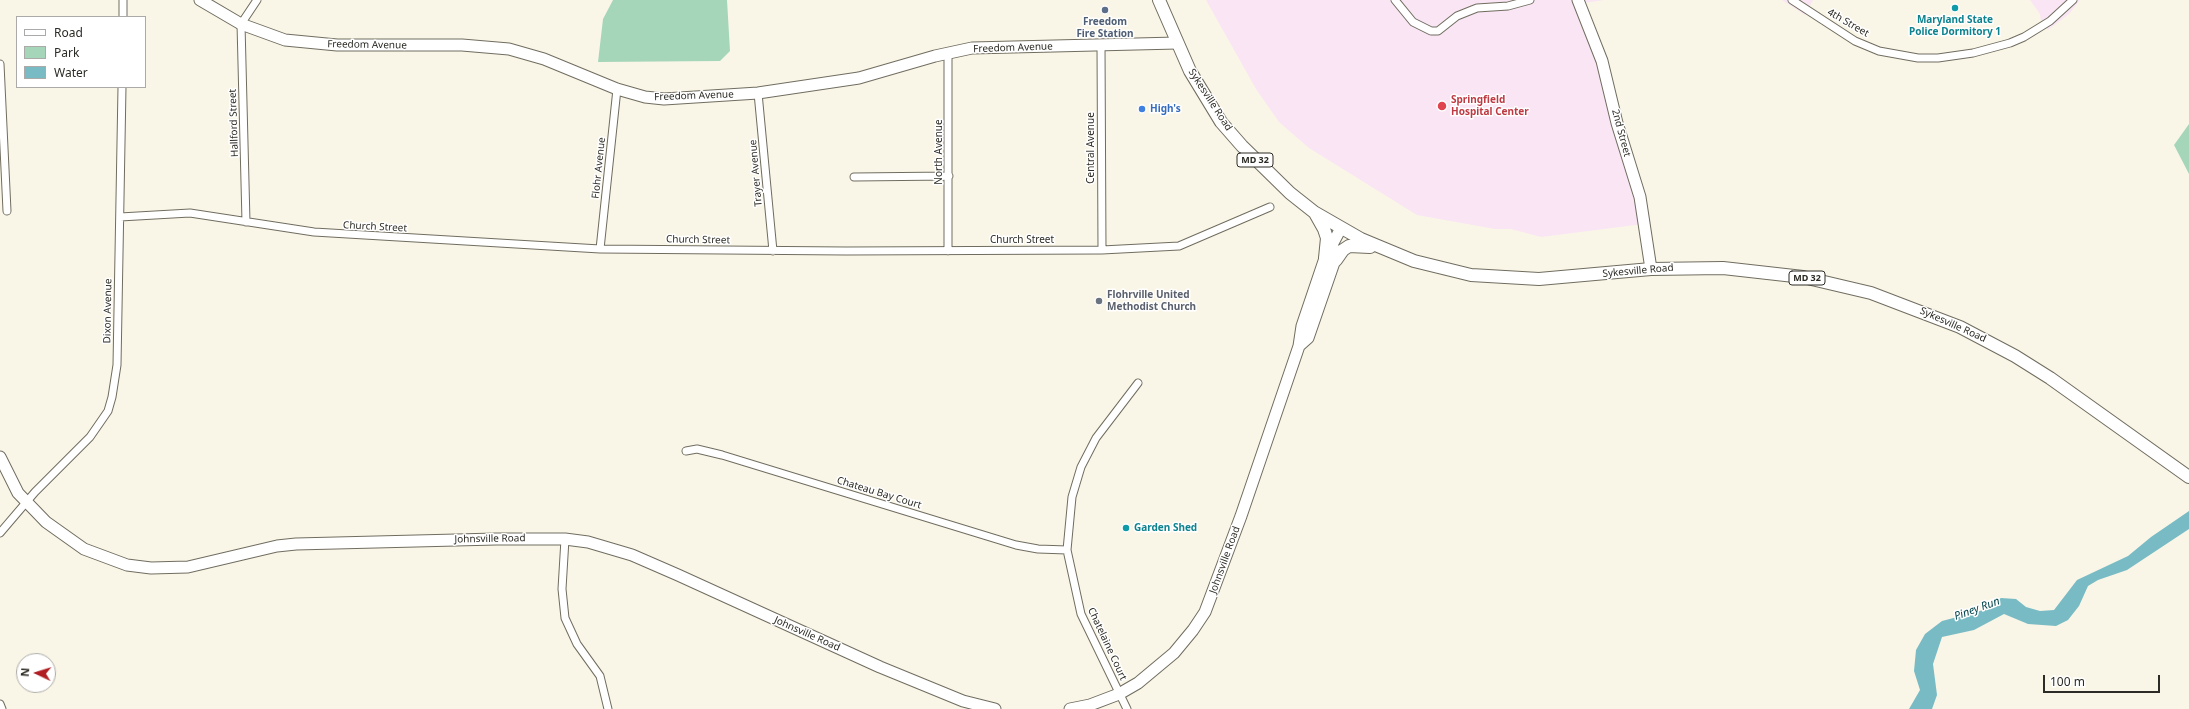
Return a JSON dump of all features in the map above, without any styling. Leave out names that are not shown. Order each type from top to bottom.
[{"type":"main road","name":"Sykesville Road","points":[[1159,0],[1177,43],[1207,98],[1238,141],[1263,169],[1314,212],[1340,228],[1378,247],[1414,261],[1445,269],[1471,275],[1508,279],[1574,278],[1651,269],[1723,268],[1803,277],[1871,293],[1929,313],[1988,340],[2050,378],[2189,477]]},
{"type":"main road","points":[[1314,212],[1324,229],[1330,259],[1349,246],[1378,247]]},
{"type":"street","points":[[123,0],[123,16]]},
{"type":"street","name":"Freedom Avenue","points":[[200,0],[241,24],[285,40],[315,44],[462,45],[509,49],[544,59],[617,90],[645,97],[664,99],[758,93],[859,78],[948,53],[972,48],[1177,43]]},
{"type":"street","points":[[241,24],[257,0]]},
{"type":"street","points":[[1395,0],[1413,22],[1432,31],[1438,31],[1457,16],[1477,8],[1508,6],[1530,0]]},
{"type":"street","name":"2nd Street","points":[[1578,0],[1602,61],[1617,123],[1640,197],[1651,269]]},
{"type":"street","name":"4th Street","points":[[1792,0],[1855,41],[1879,51],[1918,58],[1938,58],[1974,53],[2010,43],[2024,37],[2050,21],[2073,0]]},
{"type":"street","name":"Hallford Street","points":[[241,24],[246,222]]},
{"type":"street","name":"Central Avenue","points":[[1101,46],[1102,250]]},
{"type":"street","name":"North Avenue","points":[[948,53],[948,250]]},
{"type":"street","points":[[0,64],[7,211]]},
{"type":"street","name":"Dixon Avenue","points":[[0,533],[26,502],[90,437],[108,411],[112,397],[117,365],[122,88]]},
{"type":"street","name":"Flohr Avenue","points":[[600,249],[617,90]]},
{"type":"street","name":"Trayer Avenue","points":[[758,93],[773,251]]},
{"type":"street","points":[[854,177],[949,176]]},
{"type":"street","name":"Church Street","points":[[120,217],[190,213],[337,234],[600,249],[773,251],[1102,250],[1179,246],[1270,207]]},
{"type":"street","name":"Johnsville Road","points":[[1070,709],[1090,705],[1119,694],[1138,683],[1174,653],[1193,630],[1205,612],[1241,516],[1299,346],[1302,326],[1330,259],[1340,228]]},
{"type":"street","name":"Chatelaine Court","points":[[1127,709],[1081,614],[1067,550],[1072,497],[1081,467],[1096,438],[1138,383]]},
{"type":"street","name":"Chateau Bay Court","points":[[686,450],[698,449],[722,454],[1016,545],[1038,549],[1067,550]]},
{"type":"street","name":"Johnsville Road","points":[[0,458],[7,474],[26,502],[51,526],[84,549],[127,565],[151,568],[188,567],[277,546],[296,544],[565,539],[604,545],[632,555],[880,667],[963,701],[995,709]]},
{"type":"street","points":[[565,539],[562,589],[565,618],[577,644],[600,676],[608,709]]},
{"type":"street","points":[[0,704],[2,709]]},
{"type":"shaded area","name":"Springfield Hospital Center","points":[[1206,0],[1604,0],[1584,3],[1614,92],[1651,223],[1541,237],[1511,229],[1495,229],[1417,215],[1309,148],[1279,122],[1256,89]]},
{"type":"shaded area","points":[[1782,0],[1813,0],[1805,15]]},
{"type":"shaded area","points":[[2030,0],[2080,0],[2069,14],[2048,30],[2041,21],[2040,14]]},
{"type":"green space","points":[[613,0],[727,0],[730,51],[720,61],[598,62],[603,19]]},
{"type":"green space","points":[[2189,124],[2189,174],[2174,145]]},
{"type":"water","name":"Piney Run","points":[[2189,511],[2189,529],[2127,570],[2098,580],[2088,586],[2079,606],[2068,620],[2056,626],[2028,624],[2004,614],[1974,630],[1942,637],[1933,664],[1937,695],[1932,709],[1909,709],[1920,690],[1914,671],[1916,650],[1925,634],[1942,621],[1980,611],[2001,598],[2016,599],[2026,607],[2040,611],[2054,610],[2077,580],[2128,556],[2151,537]]},
{"type":"place","name":"Maryland State Police Dormitory 1","points":[[1955,8]]},
{"type":"place","name":"Freedom Fire Station","points":[[1105,10]]},
{"type":"place","name":"Springfield Hospital Center","points":[[1442,106]]},
{"type":"place","name":"High's","points":[[1142,109]]},
{"type":"place","name":"Flohrville United Methodist Church","points":[[1099,301]]},
{"type":"place","name":"Garden Shed","points":[[1126,528]]}]
